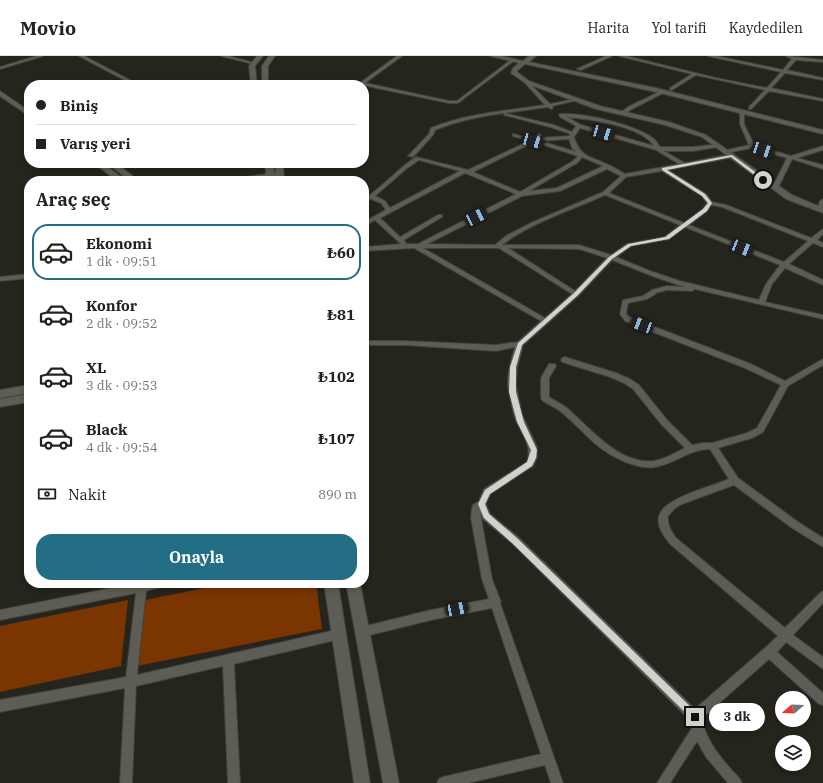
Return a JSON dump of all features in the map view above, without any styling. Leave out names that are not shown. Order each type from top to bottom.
[{"type":"street","points":[[0,68],[41,56]]},
{"type":"street","points":[[81,56],[127,80]]},
{"type":"street","points":[[223,56],[253,63]]},
{"type":"street","points":[[253,80],[251,69],[253,63],[260,56]]},
{"type":"street","points":[[264,80],[263,67],[272,56]]},
{"type":"street","points":[[366,80],[400,56]]},
{"type":"street","points":[[493,56],[513,60],[529,59],[579,69],[672,89],[823,126]]},
{"type":"street","points":[[519,56],[823,132]]},
{"type":"street","points":[[579,69],[610,56]]},
{"type":"street","points":[[622,56],[695,74],[823,100]]},
{"type":"street","points":[[710,56],[823,79]]},
{"type":"street","points":[[788,56],[823,61]]},
{"type":"street","points":[[751,108],[797,58]]},
{"type":"street","points":[[529,59],[515,69],[514,73],[528,82],[576,100],[621,114],[667,123],[704,136],[788,198],[821,210],[823,201]]},
{"type":"street","points":[[369,86],[449,102],[458,102],[513,60]]},
{"type":"street","points":[[672,89],[695,74]]},
{"type":"street","points":[[528,82],[548,106],[579,126],[658,149],[684,165]]},
{"type":"street","points":[[0,85],[24,102]]},
{"type":"street","points":[[621,114],[663,92]]},
{"type":"street","points":[[0,93],[24,110]]},
{"type":"street","points":[[411,156],[431,134],[432,129],[437,127],[465,119],[576,100]]},
{"type":"street","points":[[742,112],[742,124],[752,146]]},
{"type":"street","points":[[498,113],[525,118],[571,135]]},
{"type":"street","points":[[561,115],[580,116],[624,126],[647,137],[658,146],[658,149]]},
{"type":"street","points":[[369,222],[467,172],[533,141],[571,135],[579,126]]},
{"type":"street","points":[[515,135],[582,154],[608,166],[624,176]]},
{"type":"street","points":[[533,141],[539,135]]},
{"type":"street","points":[[571,135],[575,148],[582,154]]},
{"type":"street","points":[[658,149],[693,149],[718,145]]},
{"type":"street","points":[[726,151],[752,146],[823,167]]},
{"type":"street","points":[[775,188],[790,158],[823,148]]},
{"type":"street","points":[[417,246],[521,194],[575,162],[582,154]]},
{"type":"street","points":[[498,245],[508,237],[533,224],[605,193],[624,176],[732,156]]},
{"type":"street","points":[[369,198],[402,169],[418,158],[467,172],[521,194],[558,190],[608,166]]},
{"type":"street","points":[[105,168],[115,176]]},
{"type":"street","points":[[118,168],[128,176]]},
{"type":"street","points":[[663,169],[704,195],[710,203],[724,206],[823,245]]},
{"type":"street","points":[[569,178],[576,181]]},
{"type":"street","points":[[605,193],[823,282]]},
{"type":"street","points":[[372,197],[383,202],[390,211]]},
{"type":"street","points":[[557,783],[487,579],[476,518],[476,508],[482,504],[487,492],[530,464],[533,458],[534,450],[521,422],[512,392],[513,367],[520,344],[576,294],[610,258],[629,245],[667,238],[705,210],[710,203]]},
{"type":"street","points":[[400,240],[440,216]]},
{"type":"street","points":[[376,218],[406,246]]},
{"type":"street","points":[[761,303],[774,276],[784,265],[823,232]]},
{"type":"street","points":[[498,245],[576,294]]},
{"type":"street","points":[[369,249],[406,246],[498,245],[579,247],[596,251],[657,276],[706,290],[823,317]]},
{"type":"street","points":[[417,246],[546,321]]},
{"type":"street","points":[[0,279],[24,277]]},
{"type":"street","points":[[706,290],[660,289],[654,291],[651,296],[625,302],[623,314],[627,320],[748,366],[785,384]]},
{"type":"street","points":[[369,343],[405,343],[496,348],[520,344]]},
{"type":"street","points":[[565,360],[613,375],[636,387],[664,422],[690,448]]},
{"type":"street","points":[[552,366],[545,378],[545,398],[565,411],[601,446],[617,457],[641,464],[655,464],[667,460],[690,448],[704,445],[712,446],[749,436],[760,430],[768,418],[785,384],[823,362]]},
{"type":"street","points":[[0,394],[24,390]]},
{"type":"street","points":[[0,403],[24,399]]},
{"type":"street","points":[[712,446],[735,481],[795,525],[823,543]]},
{"type":"street","points":[[735,481],[672,504],[664,513],[664,526],[673,541],[785,635],[823,664]]},
{"type":"street","points":[[482,504],[486,516],[515,540],[695,717],[698,730],[709,753],[736,783]]},
{"type":"street","points":[[0,615],[128,588]]},
{"type":"street","points":[[126,783],[131,682],[142,588]]},
{"type":"street","points":[[332,588],[362,783]]},
{"type":"street","points":[[354,588],[391,783]]},
{"type":"street","points":[[695,717],[769,652],[823,596]]},
{"type":"street","points":[[362,632],[431,615],[496,602]]},
{"type":"street","points":[[0,706],[131,682],[340,634]]},
{"type":"street","points":[[769,652],[823,700]]},
{"type":"street","points":[[228,659],[234,783]]},
{"type":"street","points":[[662,783],[698,730]]},
{"type":"street","points":[[443,783],[548,758]]},
{"type":"shaded area","points":[[204,588],[317,588],[322,629],[137,666],[145,600]]},
{"type":"shaded area","points":[[128,600],[121,666],[0,692],[0,626]]},
{"type":"route","points":[[695,717],[515,540],[486,516],[482,504],[487,492],[530,464],[533,458],[534,450],[521,422],[512,392],[511,380],[513,367],[520,344],[576,294],[610,258],[629,245],[667,238],[705,210],[710,203],[704,195],[663,169],[732,156],[763,180]]}]
